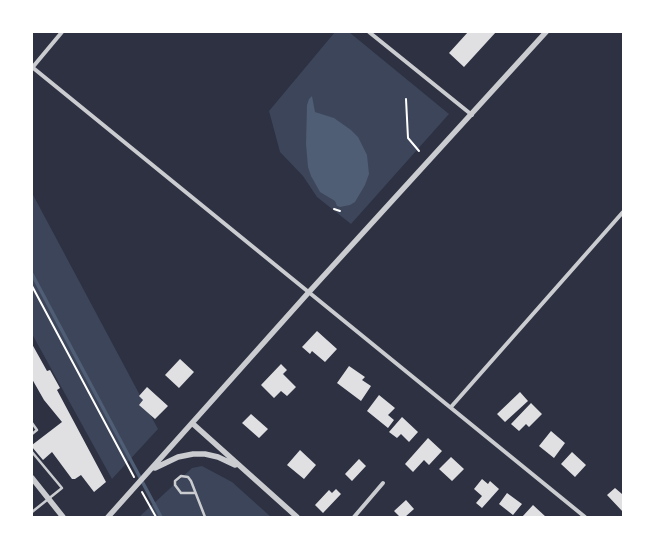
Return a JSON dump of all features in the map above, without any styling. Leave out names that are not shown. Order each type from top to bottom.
[{"type":"street","points":[[62,32],[32,68],[585,517]]},
{"type":"street","points":[[369,32],[472,115]]},
{"type":"street","points":[[108,517],[309,292],[472,115],[546,32]]},
{"type":"street","points":[[451,407],[623,212]]},
{"type":"street","points":[[192,423],[297,517]]},
{"type":"street","points":[[149,472],[178,456],[193,454],[212,455],[240,467]]},
{"type":"street","points":[[32,478],[63,517]]},
{"type":"street","points":[[354,517],[383,483]]},
{"type":"lane","points":[[32,423],[37,430],[32,434]]},
{"type":"lane","points":[[32,452],[62,488],[32,512]]},
{"type":"lane","points":[[195,493],[181,493],[175,485],[175,481],[181,476],[188,477],[191,481],[205,517]]},
{"type":"path","points":[[406,99],[408,138],[419,151]]},
{"type":"path","points":[[334,208],[340,211]]},
{"type":"path","points":[[32,286],[137,482]]},
{"type":"path","points":[[140,489],[156,517]]},
{"type":"shaded area","points":[[335,32],[349,32],[449,114],[351,224],[317,197],[303,176],[280,152],[269,111]]},
{"type":"shaded area","points":[[312,96],[315,112],[334,118],[351,130],[358,137],[367,155],[369,174],[365,185],[355,202],[350,205],[340,207],[337,206],[335,201],[320,192],[311,176],[308,167],[306,144],[307,105]]},
{"type":"shaded area","points":[[32,193],[158,429],[112,479],[32,334]]},
{"type":"shaded area","points":[[202,466],[232,482],[271,517],[139,517],[192,468]]},
{"type":"building","points":[[468,32],[496,32],[464,67],[449,53]]},
{"type":"building","points":[[317,331],[337,349],[325,362],[312,351],[310,354],[302,347]]},
{"type":"building","points":[[32,344],[47,371],[50,370],[60,388],[57,390],[106,482],[94,492],[81,475],[75,479],[72,479],[52,452],[43,460],[32,447],[32,445],[62,422],[44,400],[32,379]]},
{"type":"building","points":[[180,359],[194,372],[179,388],[165,375]]},
{"type":"building","points":[[281,364],[287,370],[283,374],[296,387],[287,396],[281,391],[274,398],[261,385]]},
{"type":"building","points":[[349,366],[365,377],[362,380],[371,386],[361,401],[337,383]]},
{"type":"building","points":[[147,387],[168,406],[155,419],[139,405],[143,400],[139,396]]},
{"type":"building","points":[[520,392],[528,401],[505,422],[497,414]]},
{"type":"building","points":[[379,395],[395,408],[388,415],[394,420],[388,428],[367,411]]},
{"type":"building","points":[[531,403],[542,414],[529,427],[526,424],[519,431],[511,424]]},
{"type":"building","points":[[251,414],[268,429],[259,438],[242,423]]},
{"type":"building","points":[[402,417],[418,432],[409,442],[401,434],[397,438],[389,432]]},
{"type":"building","points":[[551,431],[565,443],[554,458],[539,446]]},
{"type":"building","points":[[428,438],[442,451],[429,465],[424,460],[413,472],[405,464]]},
{"type":"building","points":[[300,450],[316,465],[304,479],[287,465]]},
{"type":"building","points":[[572,452],[586,465],[575,477],[561,464]]},
{"type":"building","points":[[451,457],[464,469],[452,481],[439,469]]},
{"type":"building","points":[[359,459],[366,466],[352,481],[345,474]]},
{"type":"building","points":[[482,479],[488,484],[490,481],[499,489],[482,508],[476,503],[482,496],[474,489]]},
{"type":"building","points":[[615,488],[622,494],[623,493],[623,512],[607,495]]},
{"type":"building","points":[[336,489],[341,494],[323,513],[315,505],[329,490],[332,493]]},
{"type":"building","points":[[507,493],[522,504],[513,515],[499,504]]},
{"type":"building","points":[[406,500],[414,509],[405,517],[400,517],[394,511]]},
{"type":"building","points":[[533,505],[546,517],[522,517]]},
{"type":"waterway","points":[[32,274],[161,517]]}]
